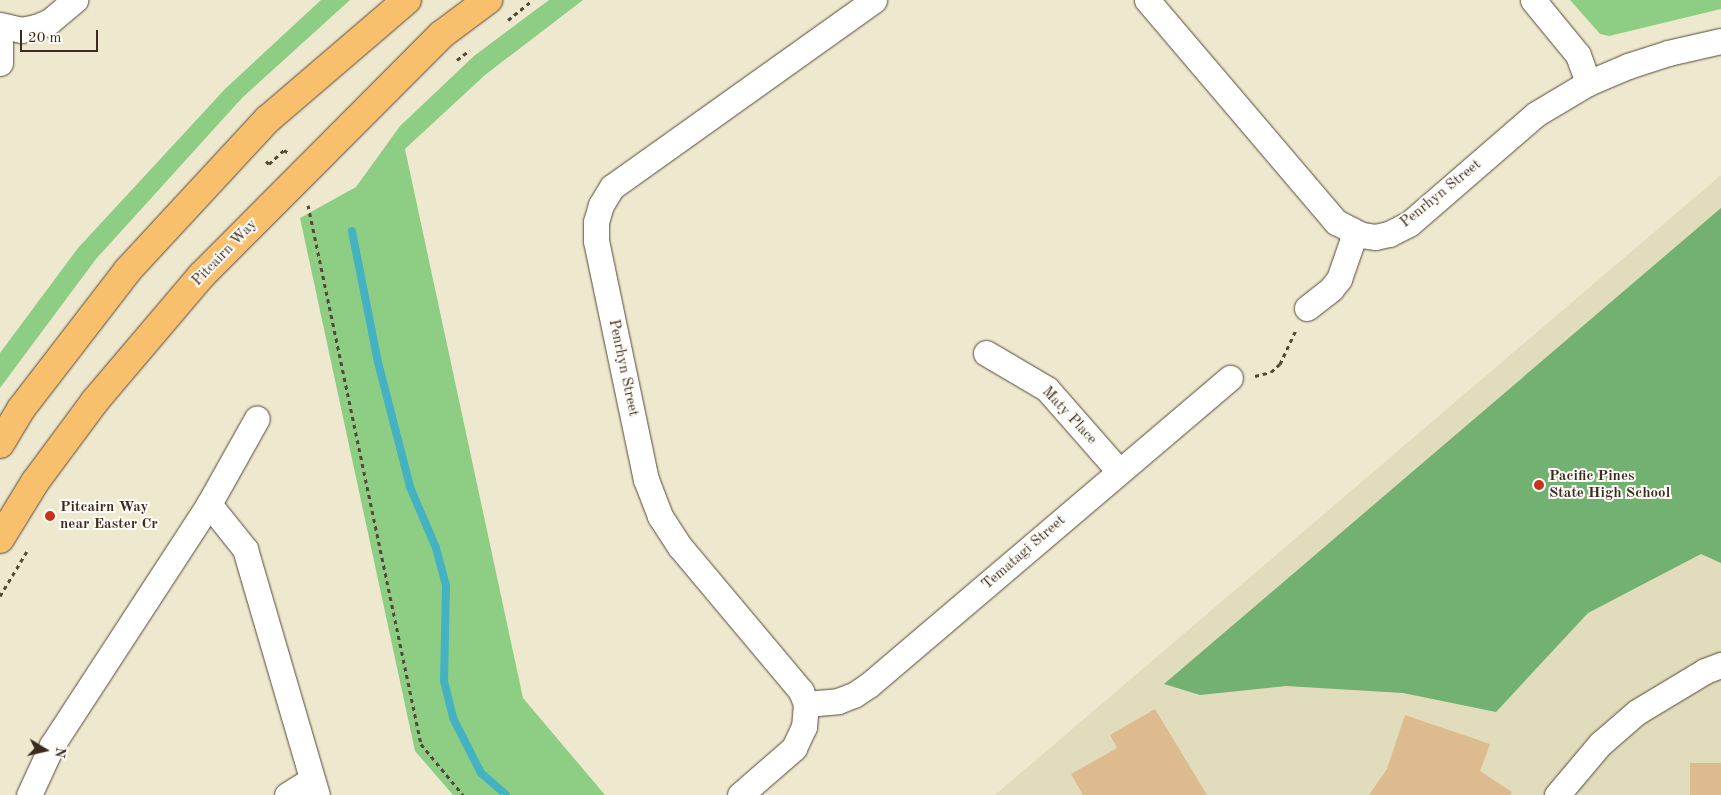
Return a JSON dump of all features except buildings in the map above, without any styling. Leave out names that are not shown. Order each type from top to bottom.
[{"type":"main road","points":[[0,444],[21,409],[128,270],[268,119],[407,0]]},
{"type":"main road","name":"Pitcairn Way","points":[[0,538],[35,482],[95,401],[201,276],[441,35],[488,0]]},
{"type":"street","points":[[0,63],[2,26],[21,30],[36,27],[50,21],[74,0]]},
{"type":"street","name":"Penrhyn Street","points":[[806,704],[801,691],[680,547],[660,516],[646,480],[596,241],[596,222],[600,205],[612,187],[874,0]]},
{"type":"street","name":"Penrhyn Street","points":[[1147,0],[1336,222],[1355,233],[1375,237],[1389,234],[1409,224],[1536,114],[1588,83],[1628,66],[1668,53],[1721,41]]},
{"type":"street","points":[[1534,0],[1578,55],[1588,83]]},
{"type":"street","points":[[1307,308],[1339,279],[1355,233]]},
{"type":"street","name":"Maty Place","points":[[986,353],[1047,388],[1119,471]]},
{"type":"street","name":"Tematagi Street","points":[[806,704],[838,701],[854,695],[869,685],[1230,378]]},
{"type":"street","points":[[29,795],[52,745],[209,504],[257,418]]},
{"type":"street","points":[[209,504],[245,549],[314,788],[287,795]]},
{"type":"street","points":[[1557,795],[1600,744],[1637,712],[1697,676],[1721,665]]},
{"type":"street","points":[[740,795],[794,748],[804,727],[806,704]]},
{"type":"path","points":[[503,24],[533,0]]},
{"type":"path","points":[[452,65],[474,47]]},
{"type":"path","points":[[246,143],[269,164],[284,150],[306,170]]},
{"type":"path","points":[[304,201],[310,207],[316,244],[421,744],[463,795]]},
{"type":"path","points":[[1230,378],[1260,376],[1271,372],[1280,364],[1307,308]]},
{"type":"path","points":[[0,596],[30,546]]},
{"type":"shaded area","name":"Pacific Pines State High School","points":[[1721,175],[1721,795],[995,795]]},
{"type":"green space","points":[[321,0],[350,0],[242,98],[96,259],[0,388],[0,353],[78,248],[225,89]]},
{"type":"green space","points":[[549,0],[583,0],[485,75],[405,149],[523,698],[605,795],[453,795],[415,751],[300,218],[356,187],[400,126],[474,56]]},
{"type":"green space","points":[[1570,0],[1721,0],[1721,9],[1609,36],[1600,34]]},
{"type":"green space","points":[[1721,208],[1721,563],[1701,554],[1588,613],[1496,712],[1403,693],[1286,686],[1200,695],[1164,684]]},
{"type":"waterway","points":[[352,231],[378,362],[410,487],[436,548],[446,586],[444,681],[453,718],[481,773],[506,795]]},
{"type":"place","name":"Pacific Pines State High School","points":[[1539,485]]},
{"type":"place","name":"Pitcairn Way near Easter Cr","points":[[50,516]]}]
